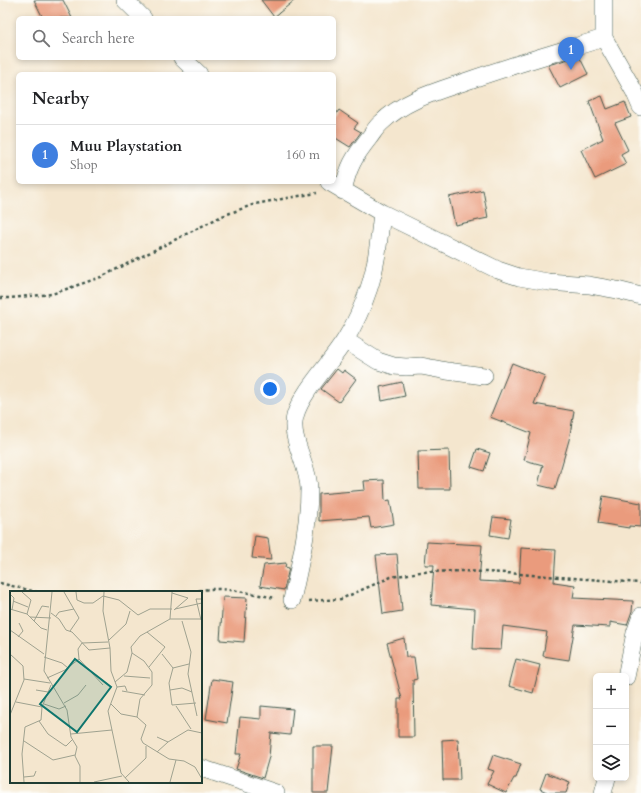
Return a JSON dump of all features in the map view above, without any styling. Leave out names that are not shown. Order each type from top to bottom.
[{"type":"street","points":[[125,0],[141,16]]},
{"type":"street","points":[[604,0],[604,38],[634,91],[641,107]]},
{"type":"street","points":[[343,191],[347,173],[360,149],[381,123],[399,109],[424,96],[484,75],[604,38]]},
{"type":"street","points":[[184,60],[197,72]]},
{"type":"street","points":[[332,184],[382,213],[498,270],[519,277],[548,282],[596,287],[641,296]]},
{"type":"street","points":[[292,600],[306,533],[309,488],[305,466],[294,431],[295,416],[302,399],[345,340],[358,316],[369,288],[376,259],[382,213]]},
{"type":"street","points":[[345,340],[378,361],[394,366],[421,366],[484,376]]},
{"type":"street","points":[[627,673],[641,616]]},
{"type":"street","points":[[202,768],[276,793]]},
{"type":"street","points":[[603,793],[606,781]]},
{"type":"path","points":[[0,298],[52,294],[101,277],[222,216],[256,204],[311,194],[343,191]]},
{"type":"path","points":[[196,591],[222,590],[308,601],[341,599],[391,577],[420,572],[463,571],[641,583]]},
{"type":"path","points":[[0,583],[32,591]]},
{"type":"building","points":[[34,0],[63,0],[71,16],[42,16]]},
{"type":"building","points":[[261,0],[295,0],[275,16],[273,16]]},
{"type":"building","points":[[579,56],[588,74],[560,88],[548,65]]},
{"type":"building","points":[[602,96],[607,109],[625,102],[631,117],[615,123],[628,150],[621,154],[626,164],[595,179],[581,150],[603,139],[589,101]]},
{"type":"building","points":[[339,110],[358,123],[354,128],[361,132],[350,147],[336,138],[336,114]]},
{"type":"building","points":[[483,190],[488,218],[455,225],[449,197]]},
{"type":"building","points":[[512,363],[545,376],[534,404],[574,411],[569,440],[555,489],[538,485],[543,465],[524,460],[531,433],[490,417]]},
{"type":"building","points":[[337,369],[342,373],[344,370],[356,379],[339,402],[321,389]]},
{"type":"building","points":[[402,382],[405,396],[382,401],[380,387]]},
{"type":"building","points":[[477,449],[490,453],[484,471],[471,467]]},
{"type":"building","points":[[449,450],[450,489],[419,489],[418,451]]},
{"type":"building","points":[[384,480],[385,501],[390,500],[394,524],[371,528],[369,517],[319,521],[319,494],[365,490],[364,481]]},
{"type":"building","points":[[603,496],[641,503],[641,527],[629,526],[629,528],[598,523]]},
{"type":"building","points":[[493,517],[511,519],[508,538],[490,535]]},
{"type":"building","points":[[255,536],[268,538],[271,560],[252,558]]},
{"type":"building","points":[[427,542],[482,545],[479,581],[519,583],[521,548],[556,550],[554,582],[575,585],[573,598],[633,601],[632,611],[627,625],[610,622],[610,627],[575,625],[569,660],[543,656],[547,632],[503,626],[501,650],[473,649],[475,609],[431,605],[434,565],[425,565]]},
{"type":"building","points":[[397,554],[402,611],[383,614],[376,555]]},
{"type":"building","points":[[286,563],[285,567],[289,568],[284,590],[260,586],[264,565]]},
{"type":"building","points":[[223,597],[247,598],[244,642],[220,640]]},
{"type":"building","points":[[404,638],[406,657],[414,657],[417,679],[413,680],[414,737],[398,737],[398,699],[402,699],[387,643]]},
{"type":"building","points":[[516,659],[540,665],[533,693],[509,686]]},
{"type":"building","points":[[212,679],[233,682],[227,723],[206,719]]},
{"type":"building","points":[[261,706],[293,709],[290,735],[271,733],[269,757],[263,778],[236,769],[241,754],[236,754],[240,717],[261,719]]},
{"type":"building","points":[[458,739],[460,780],[443,780],[442,740]]},
{"type":"building","points":[[313,746],[333,746],[328,793],[313,793]]},
{"type":"building","points":[[493,755],[521,764],[516,778],[514,778],[506,793],[487,784],[494,771],[488,769]]},
{"type":"building","points":[[546,773],[570,782],[566,793],[549,793],[540,789]]},
{"type":"place","name":"Muu Playstation","points":[[571,70]]}]
